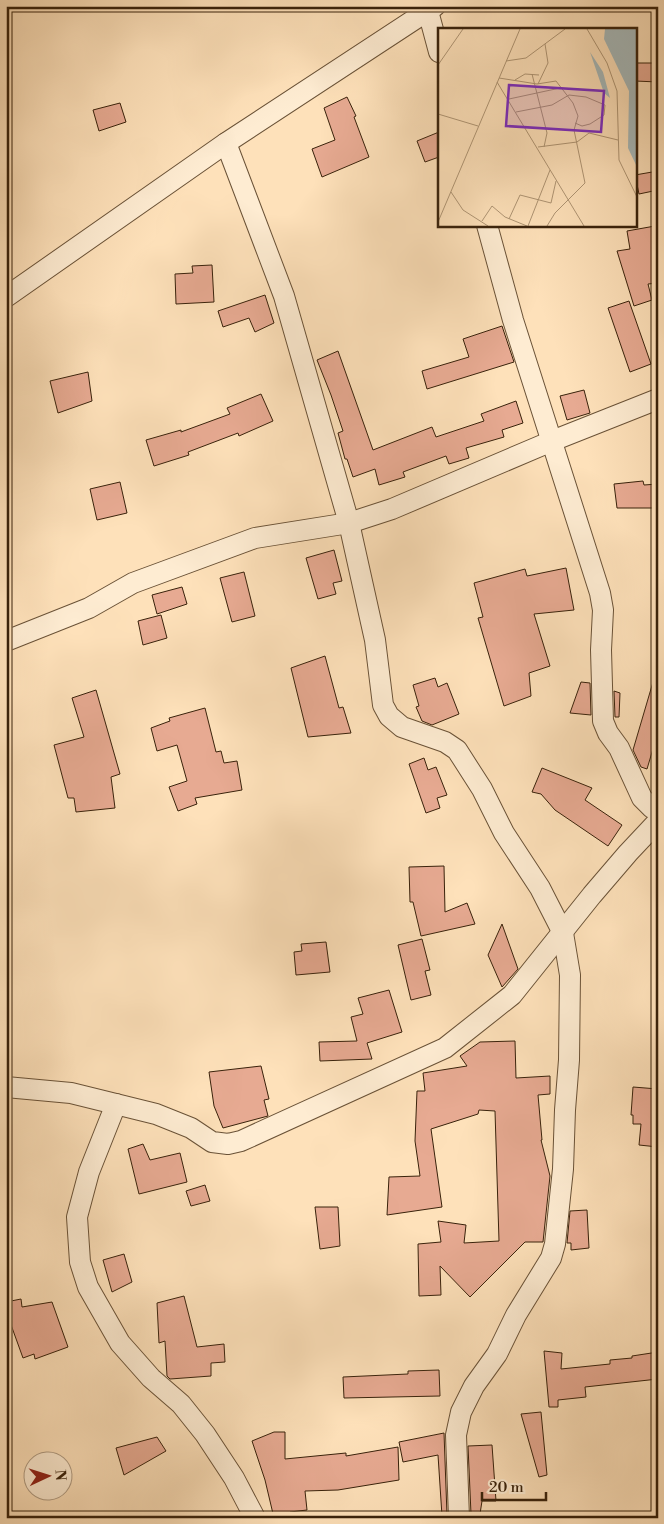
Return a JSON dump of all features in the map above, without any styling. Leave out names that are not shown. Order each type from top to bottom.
[{"type":"street","points":[[6,296],[226,143],[432,9],[438,46]]},
{"type":"street","points":[[226,143],[284,296],[349,523],[375,640],[383,704],[388,716],[402,727],[445,742],[457,750],[482,789],[504,833],[540,888],[563,933],[570,975],[569,1060],[563,1169],[556,1244],[551,1258],[516,1314],[497,1354],[474,1386],[461,1412],[456,1435],[459,1518]]},
{"type":"street","points":[[487,226],[512,320],[600,593],[603,610],[601,650],[603,721],[608,733],[619,748],[642,798],[652,808],[658,810]]},
{"type":"street","points":[[6,641],[89,608],[133,583],[255,538],[349,523],[392,509],[552,441],[658,399]]},
{"type":"street","points":[[6,1087],[71,1093],[156,1114],[191,1128],[212,1142],[228,1144],[241,1141],[445,1048],[512,994],[592,895],[658,822]]},
{"type":"street","points":[[116,1104],[89,1172],[78,1217],[80,1262],[88,1287],[120,1342],[151,1378],[182,1404],[205,1434],[234,1478],[255,1518]]},
{"type":"building","points":[[636,63],[658,63],[658,82],[636,81]]},
{"type":"building","points":[[347,97],[356,116],[354,117],[369,157],[322,177],[312,149],[335,140],[324,108]]},
{"type":"building","points":[[120,103],[126,122],[99,131],[93,110]]},
{"type":"building","points":[[438,132],[438,157],[425,162],[417,141]]},
{"type":"building","points":[[658,171],[658,190],[639,194],[636,175]]},
{"type":"building","points":[[655,226],[658,239],[658,283],[648,284],[652,300],[634,306],[617,251],[630,249],[627,231]]},
{"type":"building","points":[[212,265],[214,302],[176,304],[175,274],[193,273],[192,266]]},
{"type":"building","points":[[265,295],[274,323],[255,332],[249,318],[223,327],[218,311]]},
{"type":"building","points":[[629,301],[651,364],[630,372],[608,308]]},
{"type":"building","points":[[502,326],[514,362],[427,389],[422,371],[469,357],[463,339]]},
{"type":"building","points":[[338,351],[373,450],[432,427],[436,437],[484,421],[481,414],[516,401],[523,423],[502,430],[504,437],[466,448],[469,458],[449,464],[446,456],[403,472],[405,477],[379,485],[375,469],[353,477],[347,459],[345,459],[338,433],[343,431],[317,360]]},
{"type":"building","points":[[88,372],[92,401],[58,413],[50,381]]},
{"type":"building","points":[[584,390],[590,413],[567,420],[560,396]]},
{"type":"building","points":[[261,394],[273,421],[239,436],[238,433],[188,452],[189,455],[154,466],[146,440],[181,430],[181,432],[230,414],[227,408]]},
{"type":"building","points":[[643,481],[644,485],[658,484],[658,508],[617,508],[614,484]]},
{"type":"building","points":[[120,482],[127,513],[97,520],[90,489]]},
{"type":"building","points":[[334,550],[342,581],[333,583],[336,594],[318,599],[306,558]]},
{"type":"building","points":[[566,568],[574,610],[534,614],[550,666],[529,673],[531,696],[504,706],[478,618],[483,617],[474,583],[525,569],[527,576]]},
{"type":"building","points":[[244,572],[255,616],[232,622],[220,578]]},
{"type":"building","points":[[182,587],[187,604],[157,614],[152,595]]},
{"type":"building","points":[[161,615],[167,638],[143,645],[138,621]]},
{"type":"building","points":[[325,656],[339,708],[343,707],[351,733],[308,737],[291,668]]},
{"type":"building","points":[[435,678],[438,687],[447,683],[459,714],[432,725],[422,721],[416,707],[419,706],[413,685]]},
{"type":"building","points":[[581,682],[590,683],[591,715],[570,713]]},
{"type":"building","points":[[653,682],[658,682],[658,732],[647,769],[641,767],[633,750]]},
{"type":"building","points":[[96,690],[120,774],[111,777],[115,808],[76,812],[74,798],[68,798],[54,745],[84,737],[72,698]]},
{"type":"building","points":[[614,691],[620,693],[619,717],[615,717]]},
{"type":"building","points":[[205,708],[216,752],[221,751],[224,763],[237,761],[242,790],[195,798],[197,804],[178,811],[169,787],[187,781],[177,745],[157,751],[151,728],[170,721],[169,718]]},
{"type":"building","points":[[424,758],[428,770],[436,767],[447,795],[437,798],[440,808],[426,813],[409,764]]},
{"type":"building","points":[[542,768],[592,788],[585,800],[622,825],[608,846],[555,810],[541,794],[532,792]]},
{"type":"building","points":[[444,866],[445,912],[467,903],[475,924],[421,936],[413,902],[410,902],[409,867]]},
{"type":"building","points":[[502,924],[518,969],[502,987],[488,955]]},
{"type":"building","points":[[422,939],[430,970],[425,971],[431,995],[411,1000],[398,945]]},
{"type":"building","points":[[326,942],[330,972],[296,975],[294,952],[302,951],[301,944]]},
{"type":"building","points":[[389,990],[402,1032],[367,1043],[372,1059],[320,1061],[319,1042],[357,1041],[351,1017],[363,1014],[358,998]]},
{"type":"building","points":[[515,1041],[516,1078],[550,1076],[550,1094],[538,1095],[541,1140],[550,1176],[543,1242],[525,1242],[470,1297],[440,1266],[441,1295],[419,1296],[418,1244],[441,1242],[438,1221],[466,1225],[464,1243],[499,1241],[495,1111],[479,1110],[478,1114],[431,1129],[442,1207],[387,1215],[389,1177],[420,1176],[415,1141],[417,1091],[425,1091],[423,1073],[467,1066],[460,1056],[480,1042]]},
{"type":"building","points":[[261,1066],[269,1099],[264,1100],[268,1116],[223,1128],[214,1106],[209,1072]]},
{"type":"building","points":[[633,1087],[658,1089],[658,1147],[639,1145],[641,1124],[633,1124],[633,1115],[631,1115]]},
{"type":"building","points":[[143,1144],[150,1160],[180,1153],[187,1182],[139,1194],[128,1149]]},
{"type":"building","points":[[205,1185],[210,1201],[191,1206],[186,1191]]},
{"type":"building","points":[[315,1207],[338,1207],[340,1246],[320,1249]]},
{"type":"building","points":[[587,1210],[589,1248],[571,1250],[571,1243],[567,1243],[570,1211]]},
{"type":"building","points":[[124,1254],[132,1282],[112,1292],[103,1260]]},
{"type":"building","points":[[184,1296],[197,1347],[224,1344],[225,1362],[211,1363],[211,1376],[170,1379],[167,1376],[165,1341],[159,1343],[157,1303]]},
{"type":"building","points":[[21,1299],[22,1307],[52,1302],[68,1347],[35,1359],[34,1354],[23,1358],[6,1311],[6,1302]]},
{"type":"building","points":[[544,1351],[562,1353],[561,1369],[610,1364],[610,1360],[632,1358],[632,1356],[658,1352],[658,1379],[585,1387],[586,1397],[558,1400],[558,1407],[549,1407]]},
{"type":"building","points":[[439,1370],[440,1396],[344,1398],[343,1377],[408,1374],[408,1371]]},
{"type":"building","points":[[541,1412],[547,1475],[539,1477],[521,1414]]},
{"type":"building","points":[[274,1432],[285,1432],[285,1459],[346,1453],[346,1456],[398,1447],[399,1480],[338,1490],[305,1491],[307,1510],[290,1512],[292,1518],[274,1518],[265,1480],[252,1441]]},
{"type":"building","points":[[444,1433],[447,1515],[442,1516],[438,1455],[403,1462],[399,1442]]},
{"type":"building","points":[[157,1437],[166,1451],[124,1475],[116,1448]]},
{"type":"building","points":[[492,1445],[496,1501],[482,1501],[480,1514],[471,1514],[468,1446]]}]
